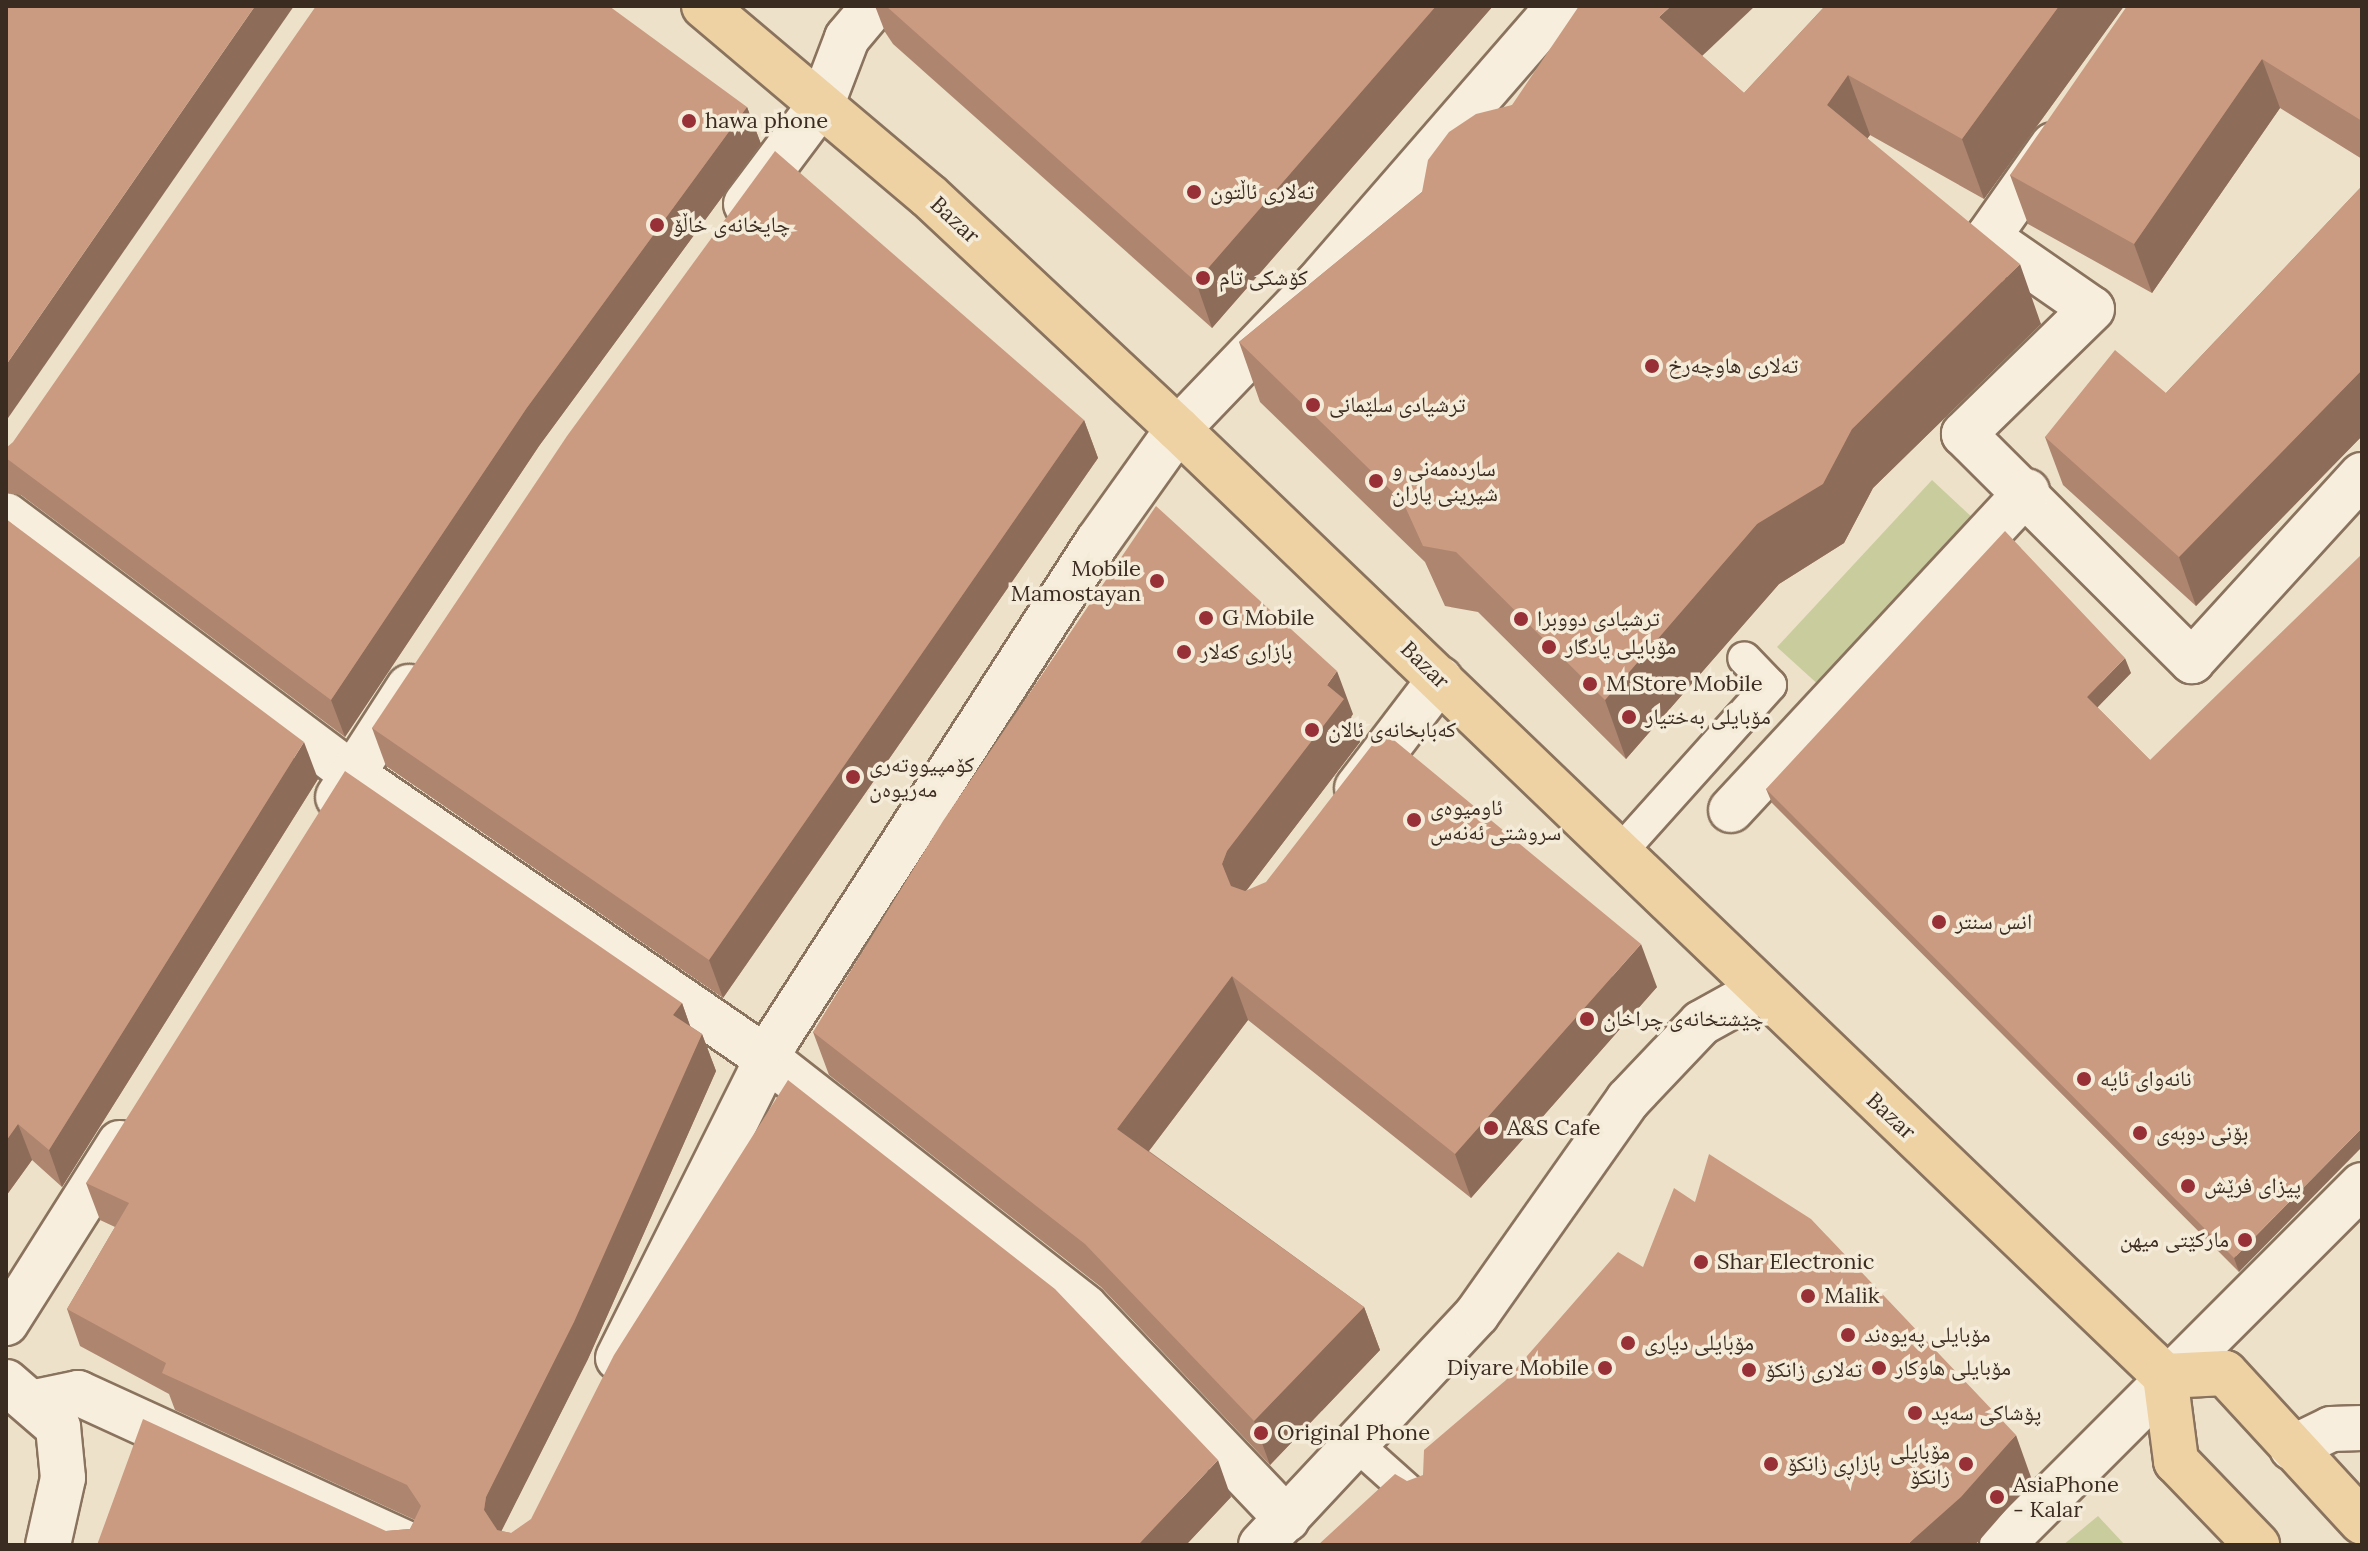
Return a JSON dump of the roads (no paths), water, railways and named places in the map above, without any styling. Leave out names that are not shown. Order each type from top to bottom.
[{"type":"main road","name":"Bazar","points":[[704,6],[823,101],[1178,429],[1621,851],[1759,991],[2165,1376]]},
{"type":"main road","points":[[2257,1545],[2176,1461],[2165,1376],[2225,1373],[2362,1522]]},
{"type":"street","points":[[724,234],[823,101],[847,38],[874,6]]},
{"type":"street","points":[[602,1390],[769,1060],[1089,554],[1178,429],[1317,284],[1559,6]]},
{"type":"street","points":[[2078,109],[1988,237],[2092,309],[1964,434],[2027,491],[2192,661],[2362,475]]},
{"type":"street","points":[[1731,810],[2027,491]]},
{"type":"street","points":[[6,515],[351,773],[769,1060],[1085,1307],[1274,1532],[1477,1314],[1628,1100],[1701,1023],[1759,991]]},
{"type":"street","points":[[316,834],[351,773],[430,655]]},
{"type":"street","points":[[1330,823],[1440,679]]},
{"type":"street","points":[[6,1323],[145,1103]]},
{"type":"street","points":[[2002,1545],[2165,1376],[2362,1185]]},
{"type":"street","points":[[21,1392],[58,1427],[63,1478],[48,1545]]},
{"type":"street","points":[[21,1392],[78,1393],[410,1545]]},
{"type":"street","points":[[2292,1448],[2331,1429],[2362,1428]]},
{"type":"lane","points":[[1621,851],[1770,685],[1744,658]]},
{"type":"lane","points":[[1357,1445],[1426,1507]]},
{"type":"place","name":"hawa phone","points":[[689,121]]},
{"type":"place","name":"تەلاری ئاڵتون","points":[[1194,192]]},
{"type":"place","name":"چایخانەی خاڵۆ","points":[[657,225]]},
{"type":"place","name":"کۆشکی تام","points":[[1203,278]]},
{"type":"place","name":"تەلاری هاوچەرخ","points":[[1652,366]]},
{"type":"place","name":"ترشیادی سلێمانی","points":[[1313,405]]},
{"type":"place","name":"ساردەمەنی و شیرینی یاران","points":[[1376,481]]},
{"type":"place","name":"Mobile Mamostayan","points":[[1157,581]]},
{"type":"place","name":"G Mobile","points":[[1206,618]]},
{"type":"place","name":"ترشیادی دووبرا","points":[[1521,619]]},
{"type":"place","name":"مۆبایلی یادگار","points":[[1549,647]]},
{"type":"place","name":"بازاری کەلار","points":[[1184,652]]},
{"type":"place","name":"M Store Mobile","points":[[1590,684]]},
{"type":"place","name":"مۆبایلی بەختیار","points":[[1629,717]]},
{"type":"place","name":"کەبابخانەی ئالان","points":[[1312,730]]},
{"type":"place","name":"کۆمپیووتەری مەریوەن","points":[[853,777]]},
{"type":"place","name":"ئاومیوەی سروشتی ئەنەس","points":[[1414,820]]},
{"type":"place","name":"انس سنتر","points":[[1939,922]]},
{"type":"place","name":"چێشتخانەی چراخان","points":[[1587,1019]]},
{"type":"place","name":"نانەوای ئایە","points":[[2084,1079]]},
{"type":"place","name":"A&S Cafe","points":[[1491,1128]]},
{"type":"place","name":"بۆنی دوبەی","points":[[2140,1133]]},
{"type":"place","name":"پیزای فرێش","points":[[2188,1186]]},
{"type":"place","name":"مارکێتی میهن","points":[[2245,1240]]},
{"type":"place","name":"Shar Electronic","points":[[1701,1262]]},
{"type":"place","name":"Malik","points":[[1808,1296]]},
{"type":"place","name":"مۆبایلی پەیوەند","points":[[1848,1335]]},
{"type":"place","name":"مۆبایلی دیاری","points":[[1628,1343]]},
{"type":"place","name":"Diyare Mobile","points":[[1605,1368]]},
{"type":"place","name":"مۆبایلی هاوکار","points":[[1879,1368]]},
{"type":"place","name":"تەلاری زانکۆ","points":[[1749,1370]]},
{"type":"place","name":"پۆشاکی سەید","points":[[1915,1413]]},
{"type":"place","name":"Original Phone","points":[[1261,1433]]},
{"type":"place","name":"بازاڕی زانکۆ","points":[[1771,1464]]},
{"type":"place","name":"مۆبایلی زانکۆ","points":[[1966,1464]]},
{"type":"place","name":"AsiaPhone - Kalar","points":[[1997,1497]]}]
